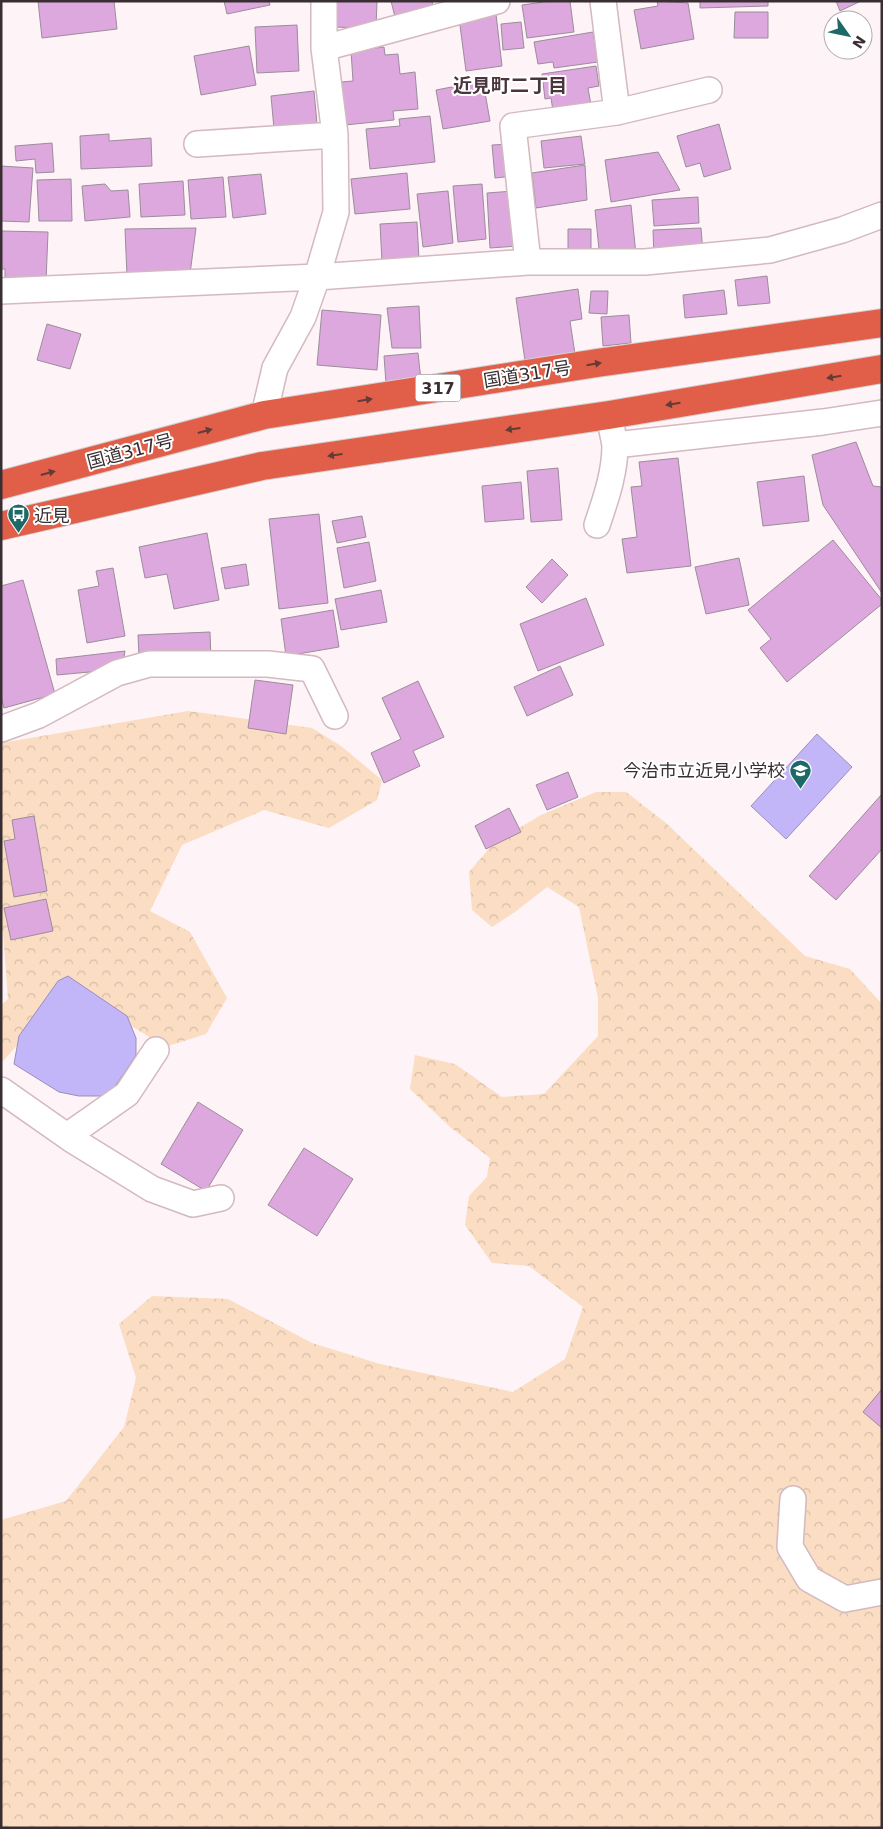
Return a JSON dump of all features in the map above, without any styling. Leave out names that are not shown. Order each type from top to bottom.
[{"type":"highway","name":"国道317号","points":[[1,486],[264,415],[607,362],[882,323]]},
{"type":"highway","points":[[1,526],[262,466],[609,415],[882,370]]},
{"type":"street","points":[[264,415],[275,368],[303,317],[336,212],[335,135],[324,48],[324,1]]},
{"type":"street","points":[[324,48],[497,1]]},
{"type":"street","points":[[603,1],[617,112]]},
{"type":"street","points":[[528,262],[513,126],[617,112],[710,90]]},
{"type":"street","points":[[197,144],[335,135]]},
{"type":"street","points":[[1,291],[317,277],[528,262],[645,262],[770,250],[842,230],[882,215]]},
{"type":"street","points":[[615,445],[824,422],[882,413]]},
{"type":"street","points":[[597,525],[614,470],[615,445],[609,415]]},
{"type":"street","points":[[1,729],[39,716],[117,673],[149,664],[268,664],[312,669],[335,716]]},
{"type":"street","points":[[67,1136],[127,1094],[156,1050]]},
{"type":"street","points":[[1,1090],[67,1136],[152,1189],[193,1204],[221,1198]]},
{"type":"street","points":[[794,1499],[790,1547],[809,1579],[845,1598],[882,1592]]},
{"type":"green space","points":[[188,711],[312,728],[341,746],[382,780],[377,800],[329,828],[264,810],[182,845],[150,911],[190,932],[227,998],[206,1034],[165,1047],[69,987],[4,1060],[1,1061],[1,1005],[8,999],[3,932],[1,930],[1,743]]},
{"type":"green space","points":[[596,792],[626,792],[666,823],[805,956],[850,969],[882,1004],[882,1828],[1,1828],[1,1520],[66,1501],[124,1427],[136,1378],[119,1324],[152,1296],[228,1299],[312,1343],[380,1364],[513,1392],[565,1359],[583,1307],[529,1266],[492,1263],[465,1225],[469,1196],[487,1177],[490,1158],[450,1127],[410,1089],[415,1055],[455,1064],[502,1097],[544,1094],[598,1036],[598,998],[579,907],[547,887],[492,927],[472,910],[469,872],[494,843],[541,815]]},
{"type":"shaded area","points":[[817,734],[852,767],[786,839],[751,806]]},
{"type":"shaded area","points":[[68,976],[127,1016],[136,1038],[136,1055],[113,1089],[102,1096],[79,1096],[59,1092],[14,1064],[19,1036],[58,981]]},
{"type":"building","points":[[38,1],[114,1],[117,29],[42,38]]},
{"type":"building","points":[[224,1],[269,1],[270,5],[227,14]]},
{"type":"building","points":[[330,1],[377,1],[376,28],[330,27]]},
{"type":"building","points":[[391,1],[432,1],[434,13],[396,21]]},
{"type":"building","points":[[551,1],[570,1],[574,32],[527,38],[522,5]]},
{"type":"building","points":[[657,1],[688,3],[694,39],[641,49],[634,10],[658,6]]},
{"type":"building","points":[[700,1],[768,1],[768,6],[700,8]]},
{"type":"building","points":[[836,1],[861,1],[842,10],[840,10]]},
{"type":"building","points":[[735,12],[768,12],[768,38],[734,38]]},
{"type":"building","points":[[496,14],[502,66],[466,71],[459,18]]},
{"type":"building","points":[[521,22],[524,48],[503,50],[501,24]]},
{"type":"building","points":[[297,25],[299,71],[257,73],[255,27]]},
{"type":"building","points":[[593,32],[598,62],[554,68],[553,62],[538,64],[534,42]]},
{"type":"building","points":[[249,46],[256,85],[201,95],[194,56]]},
{"type":"building","points":[[384,47],[385,55],[398,54],[400,74],[415,72],[418,109],[393,111],[394,120],[345,125],[341,82],[353,81],[351,51]]},
{"type":"building","points":[[596,66],[599,86],[588,88],[591,105],[553,111],[551,98],[545,99],[542,74]]},
{"type":"building","points":[[483,81],[490,121],[443,129],[436,90]]},
{"type":"building","points":[[314,91],[317,124],[274,129],[271,96]]},
{"type":"building","points":[[430,116],[435,162],[370,169],[366,129],[400,126],[399,119]]},
{"type":"building","points":[[719,124],[731,169],[704,177],[700,163],[686,167],[677,136]]},
{"type":"building","points":[[109,134],[109,141],[151,138],[152,166],[81,169],[80,136]]},
{"type":"building","points":[[581,136],[585,164],[544,168],[541,141]]},
{"type":"building","points":[[52,143],[54,172],[36,173],[35,159],[16,161],[15,146]]},
{"type":"building","points":[[511,144],[514,176],[495,178],[492,145]]},
{"type":"building","points":[[658,152],[680,190],[611,202],[605,160]]},
{"type":"building","points":[[585,165],[587,200],[536,208],[532,173]]},
{"type":"building","points":[[1,166],[33,168],[29,222],[1,221]]},
{"type":"building","points":[[407,173],[410,209],[355,214],[351,179]]},
{"type":"building","points":[[261,174],[266,214],[233,218],[228,177]]},
{"type":"building","points":[[223,177],[226,217],[191,219],[188,180]]},
{"type":"building","points":[[71,179],[72,221],[39,221],[37,180]]},
{"type":"building","points":[[183,181],[185,215],[141,217],[139,184]]},
{"type":"building","points":[[105,184],[111,191],[128,190],[130,217],[85,221],[82,186]]},
{"type":"building","points":[[482,184],[486,239],[458,242],[453,186]]},
{"type":"building","points":[[448,191],[453,243],[423,247],[417,194]]},
{"type":"building","points":[[514,191],[518,246],[490,248],[487,193]]},
{"type":"building","points":[[698,197],[699,223],[654,226],[652,200]]},
{"type":"building","points":[[631,205],[636,255],[600,259],[595,210]]},
{"type":"building","points":[[417,222],[419,260],[382,262],[380,224]]},
{"type":"building","points":[[196,228],[190,274],[127,276],[125,229]]},
{"type":"building","points":[[701,228],[703,254],[654,257],[653,230]]},
{"type":"building","points":[[568,229],[591,229],[591,258],[568,259]]},
{"type":"building","points":[[1,231],[48,232],[46,282],[5,281],[5,269],[1,269]]},
{"type":"building","points":[[767,276],[770,303],[738,306],[735,280]]},
{"type":"building","points":[[578,289],[582,319],[570,321],[575,354],[525,361],[516,298]]},
{"type":"building","points":[[724,290],[727,314],[685,318],[683,295]]},
{"type":"building","points":[[591,291],[608,291],[607,314],[589,313]]},
{"type":"building","points":[[419,306],[421,348],[392,348],[387,308]]},
{"type":"building","points":[[322,310],[381,315],[377,370],[317,365]]},
{"type":"building","points":[[629,315],[631,343],[603,346],[601,317]]},
{"type":"building","points":[[47,324],[81,334],[70,369],[37,360]]},
{"type":"building","points":[[418,353],[421,380],[386,383],[384,356]]},
{"type":"building","points":[[856,442],[873,486],[882,487],[882,593],[823,505],[812,455]]},
{"type":"building","points":[[678,458],[691,566],[627,573],[622,539],[637,537],[631,487],[642,486],[639,462]]},
{"type":"building","points":[[558,468],[562,520],[531,522],[527,471]]},
{"type":"building","points":[[804,476],[809,521],[763,526],[757,482]]},
{"type":"building","points":[[521,482],[524,519],[485,522],[482,486]]},
{"type":"building","points":[[319,514],[328,603],[279,609],[269,519]]},
{"type":"building","points":[[362,516],[366,537],[337,543],[332,521]]},
{"type":"building","points":[[207,533],[219,600],[174,609],[167,574],[145,578],[139,547]]},
{"type":"building","points":[[833,540],[882,600],[882,604],[787,682],[760,648],[771,639],[748,610]]},
{"type":"building","points":[[369,542],[376,581],[344,588],[337,548]]},
{"type":"building","points":[[739,558],[749,605],[706,614],[695,567]]},
{"type":"building","points":[[552,559],[568,575],[542,603],[526,587]]},
{"type":"building","points":[[246,564],[249,585],[225,589],[221,568]]},
{"type":"building","points":[[113,568],[125,636],[87,643],[78,590],[99,586],[96,571]]},
{"type":"building","points":[[23,580],[55,694],[4,708],[1,697],[1,586]]},
{"type":"building","points":[[381,590],[387,622],[341,630],[335,599]]},
{"type":"building","points":[[586,598],[604,645],[538,671],[520,624]]},
{"type":"building","points":[[333,610],[339,647],[286,656],[281,619]]},
{"type":"building","points":[[210,632],[211,659],[139,656],[138,635]]},
{"type":"building","points":[[125,651],[122,669],[57,675],[56,659]]},
{"type":"building","points":[[560,666],[573,695],[527,716],[514,687]]},
{"type":"building","points":[[255,680],[293,685],[286,734],[248,728]]},
{"type":"building","points":[[418,681],[444,737],[413,751],[420,766],[384,783],[371,753],[401,739],[382,698]]},
{"type":"building","points":[[568,772],[578,797],[547,810],[536,785]]},
{"type":"building","points":[[882,794],[882,849],[836,900],[809,876]]},
{"type":"building","points":[[509,808],[521,832],[486,849],[475,826]]},
{"type":"building","points":[[34,816],[47,891],[14,897],[4,841],[15,839],[12,820]]},
{"type":"building","points":[[46,899],[53,931],[11,940],[4,908]]},
{"type":"building","points":[[198,1102],[243,1130],[206,1191],[161,1164]]},
{"type":"building","points":[[304,1148],[353,1179],[317,1236],[268,1205]]},
{"type":"building","points":[[882,1389],[882,1428],[863,1412]]},
{"type":"place","name":"近見","points":[[18,534]]},
{"type":"place","name":"今治市立近見小学校","points":[[801,789]]},
{"type":"district","name":"近見町二丁目","points":[[510,85]]}]
